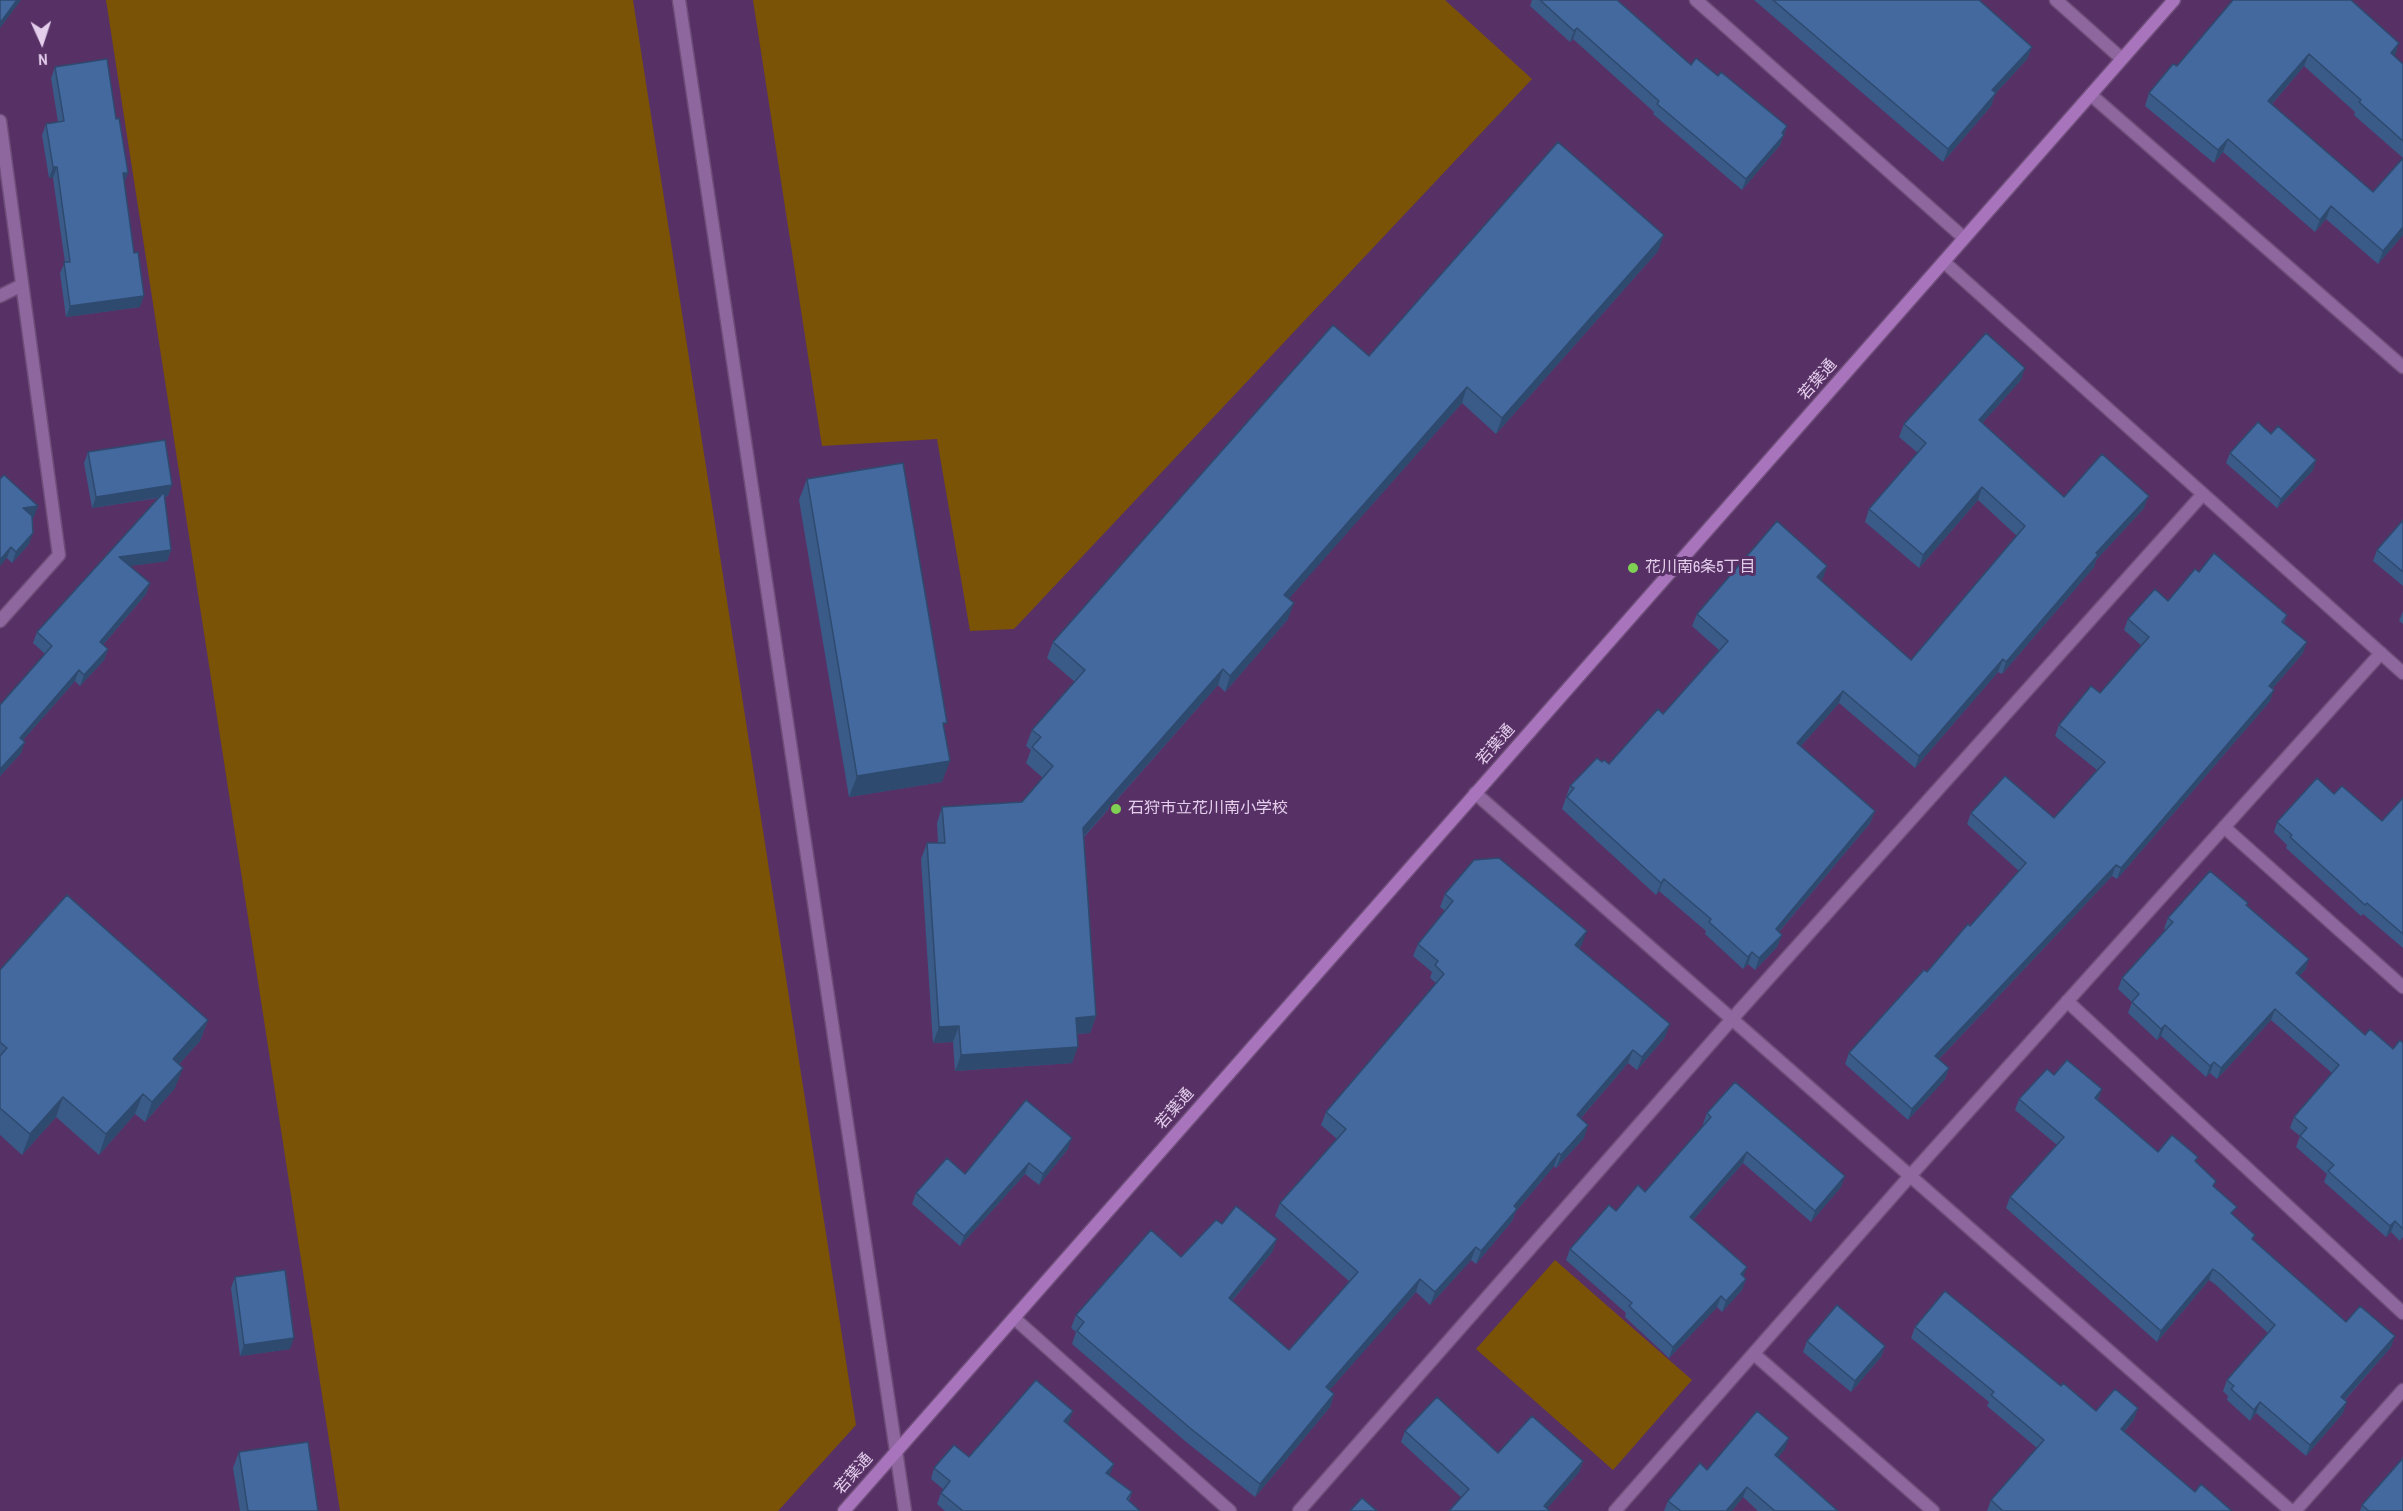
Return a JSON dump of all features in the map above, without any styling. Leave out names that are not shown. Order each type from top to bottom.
[{"type":"street","points":[[679,0],[905,1511]]},
{"type":"street","points":[[1696,0],[1964,238]]},
{"type":"street","points":[[2056,0],[2122,59]]},
{"type":"street","name":"若葉通","points":[[844,1511],[2174,0]]},
{"type":"street","points":[[2091,95],[2403,367]]},
{"type":"street","points":[[0,121],[59,555],[0,621]]},
{"type":"street","points":[[1944,262],[2403,673]]},
{"type":"street","points":[[0,296],[22,285]]},
{"type":"street","points":[[1299,1511],[1732,1019],[2203,494]]},
{"type":"street","points":[[1615,1511],[1910,1176],[2381,653]]},
{"type":"street","points":[[1475,794],[2293,1511],[2403,1390]]},
{"type":"street","points":[[2224,827],[2403,987]]},
{"type":"street","points":[[2067,1001],[2403,1313]]},
{"type":"street","points":[[1014,1318],[1230,1511]]},
{"type":"street","points":[[1754,1354],[1933,1511]]},
{"type":"shaded area","points":[[106,0],[633,0],[856,1425],[778,1511],[340,1511]]},
{"type":"shaded area","points":[[753,0],[1445,0],[1532,79],[1014,629],[970,631],[937,439],[822,446]]},
{"type":"shaded area","points":[[1555,1260],[1692,1380],[1613,1470],[1476,1349]]},
{"type":"building","points":[[0,0],[17,0],[0,23]]},
{"type":"building","points":[[1540,0],[1617,0],[1691,65],[1696,58],[1718,76],[1721,72],[1787,126],[1782,133],[1784,135],[1746,179],[1657,104],[1659,101],[1577,28],[1574,31]]},
{"type":"building","points":[[1773,0],[1979,0],[2032,47],[1992,90],[1996,93],[1948,149]]},
{"type":"building","points":[[2233,0],[2351,0],[2399,43],[2391,53],[2403,64],[2403,141],[2309,54],[2268,101],[2373,192],[2403,158],[2403,227],[2383,251],[2331,206],[2320,220],[2228,139],[2218,150],[2149,93],[2173,64],[2177,66]]},
{"type":"building","points":[[107,59],[116,119],[119,118],[128,173],[123,173],[134,253],[138,252],[144,296],[70,306],[64,262],[70,262],[57,167],[53,167],[46,124],[64,121],[55,67]]},
{"type":"building","points":[[1558,142],[1664,235],[1502,418],[1467,387],[1284,595],[1294,603],[1230,676],[1223,669],[1083,828],[1096,1016],[1076,1018],[1078,1047],[961,1055],[959,1026],[939,1027],[927,843],[945,843],[942,807],[1022,802],[1053,766],[1032,747],[1041,737],[1032,730],[1085,670],[1053,642],[1333,325],[1369,356]]},
{"type":"building","points":[[1986,333],[2025,368],[1979,420],[2064,497],[2102,454],[2149,496],[2096,553],[2098,555],[2006,662],[2003,659],[1919,756],[1843,691],[1797,743],[1875,811],[1776,929],[1782,935],[1759,958],[1752,952],[1748,957],[1709,922],[1711,919],[1664,879],[1661,883],[1567,797],[1574,788],[1570,786],[1597,758],[1609,764],[1658,709],[1663,714],[1728,641],[1697,614],[1777,521],[1827,566],[1817,577],[1911,660],[2025,526],[1982,487],[1923,555],[1869,509],[1926,443],[1904,424]]},
{"type":"building","points":[[2258,422],[2271,434],[2278,426],[2316,460],[2281,499],[2230,453]]},
{"type":"building","points":[[165,440],[172,485],[96,497],[88,452]]},
{"type":"building","points":[[903,463],[947,723],[943,723],[950,761],[857,776],[807,479]]},
{"type":"building","points":[[4,475],[38,506],[23,508],[32,516],[33,533],[16,552],[11,547],[0,560],[0,479]]},
{"type":"building","points":[[164,492],[171,550],[119,557],[150,583],[100,642],[108,649],[84,675],[79,670],[20,738],[25,742],[0,769],[0,705],[52,646],[37,632]]},
{"type":"building","points":[[2403,520],[2403,572],[2377,550]]},
{"type":"building","points":[[2214,553],[2287,615],[2282,622],[2307,642],[2269,686],[2274,690],[2121,868],[2116,865],[1935,1056],[1949,1068],[1912,1109],[1849,1053],[1924,970],[1927,972],[1968,924],[1970,926],[2026,863],[1971,813],[2005,776],[2054,818],[2105,762],[2059,725],[2091,686],[2100,693],[2149,637],[2128,619],[2155,589],[2168,601],[2195,569],[2199,572]]},
{"type":"building","points":[[2317,778],[2334,794],[2342,786],[2382,821],[2403,798],[2403,934],[2367,903],[2365,905],[2290,837],[2292,835],[2277,822]]},
{"type":"building","points":[[1499,858],[1587,931],[1575,945],[1670,1024],[1642,1057],[1633,1050],[1577,1115],[1588,1125],[1561,1155],[1559,1153],[1514,1206],[1517,1209],[1481,1251],[1476,1247],[1435,1292],[1420,1279],[1326,1387],[1334,1394],[1260,1484],[1190,1428],[1077,1331],[1084,1322],[1076,1315],[1151,1230],[1181,1257],[1216,1220],[1222,1224],[1236,1206],[1277,1239],[1229,1298],[1289,1350],[1358,1272],[1280,1203],[1346,1129],[1326,1112],[1444,974],[1435,965],[1438,961],[1418,944],[1453,901],[1445,894],[1474,860]]},
{"type":"building","points":[[2210,871],[2309,959],[2296,973],[2365,1035],[2370,1029],[2393,1049],[2400,1040],[2403,1043],[2403,1229],[2395,1221],[2390,1226],[2328,1171],[2334,1165],[2300,1136],[2307,1128],[2294,1117],[2339,1065],[2275,1009],[2221,1068],[2214,1062],[2210,1066],[2165,1025],[2161,1029],[2132,1002],[2139,994],[2122,978],[2173,922],[2168,918]]},
{"type":"building","points":[[67,895],[208,1020],[173,1059],[183,1068],[152,1102],[143,1094],[106,1134],[63,1097],[30,1134],[0,1108],[0,1056],[7,1048],[0,1042],[0,970]]},
{"type":"building","points":[[2067,1060],[2102,1089],[2095,1098],[2158,1152],[2172,1135],[2198,1157],[2195,1161],[2216,1181],[2213,1186],[2237,1207],[2231,1213],[2255,1235],[2252,1239],[2346,1322],[2360,1306],[2395,1336],[2341,1397],[2347,1402],[2310,1445],[2260,1402],[2254,1410],[2231,1389],[2234,1386],[2227,1380],[2275,1325],[2220,1274],[2213,1269],[2161,1331],[2010,1197],[2064,1137],[2019,1099],[2047,1069],[2054,1075]]},
{"type":"building","points":[[1735,1082],[1845,1176],[1815,1211],[1747,1152],[1690,1217],[1747,1267],[1741,1274],[1746,1279],[1726,1301],[1721,1296],[1673,1347],[1629,1306],[1632,1303],[1570,1249],[1609,1205],[1616,1211],[1638,1185],[1645,1192],[1711,1117],[1707,1113]]},
{"type":"building","points":[[1026,1100],[1072,1138],[1043,1174],[1029,1163],[964,1236],[916,1193],[947,1158],[965,1174]]},
{"type":"building","points":[[285,1270],[294,1338],[244,1345],[235,1277]]},
{"type":"building","points":[[1945,1291],[2061,1386],[2063,1383],[2096,1411],[2115,1389],[2138,1408],[2121,1429],[2195,1492],[2201,1484],[2232,1511],[2003,1511],[1991,1500],[2044,1440],[1991,1395],[1994,1392],[1915,1327]]},
{"type":"building","points":[[1837,1305],[1885,1346],[1855,1381],[1807,1341]]},
{"type":"building","points":[[1036,1380],[1073,1411],[1064,1421],[1114,1464],[1106,1473],[1132,1492],[1127,1499],[1140,1511],[963,1511],[941,1493],[950,1481],[934,1468],[954,1445],[969,1457]]},
{"type":"building","points":[[1437,1397],[1498,1453],[1532,1416],[1583,1461],[1544,1506],[1550,1511],[1449,1511],[1469,1489],[1405,1431]]},
{"type":"building","points":[[1757,1411],[1789,1438],[1775,1455],[1838,1511],[1775,1511],[1747,1487],[1726,1511],[1681,1511],[1668,1501],[1700,1463],[1707,1470]]},
{"type":"building","points":[[308,1442],[318,1511],[248,1511],[239,1452]]},
{"type":"building","points":[[2403,1458],[2403,1511],[2369,1511],[2362,1505]]},
{"type":"building","points":[[1362,1498],[1377,1511],[1350,1511]]},
{"type":"place","name":"花川南6条5丁目","points":[[1633,568]]},
{"type":"place","name":"石狩市立花川南小学校","points":[[1116,809]]}]
